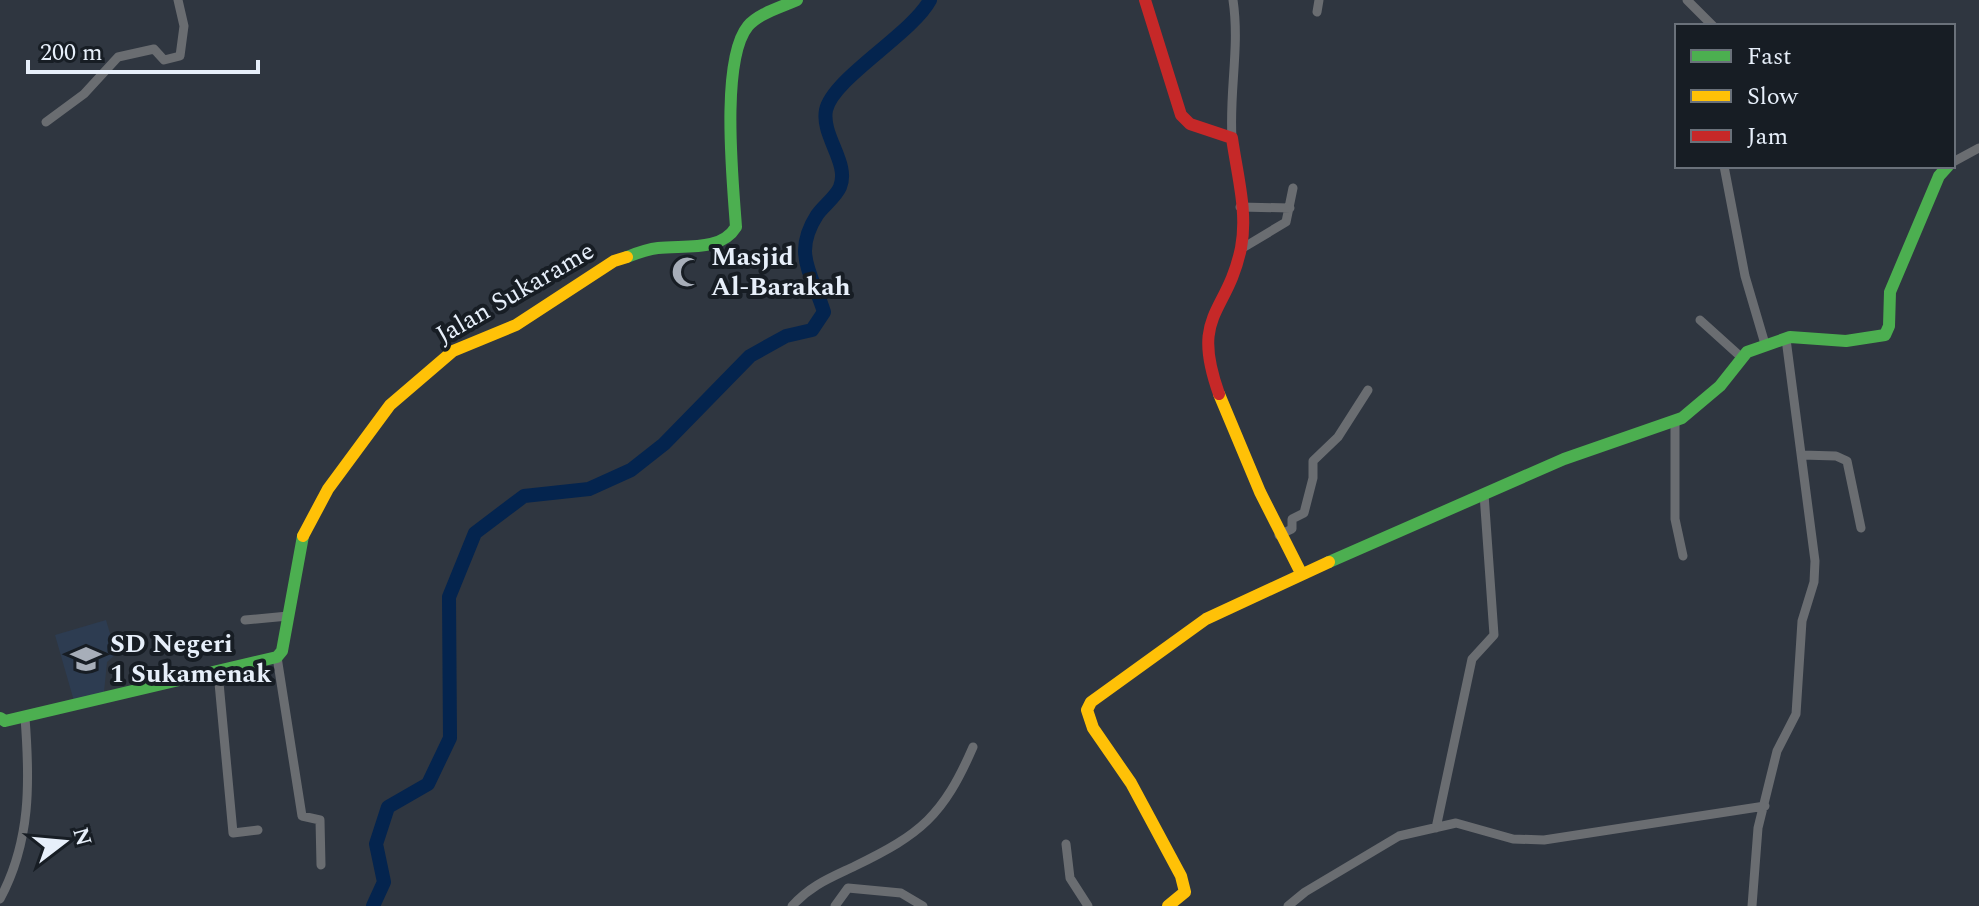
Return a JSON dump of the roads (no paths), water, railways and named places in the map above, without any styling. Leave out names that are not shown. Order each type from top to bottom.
[{"type":"street","points":[[46,122],[84,94],[120,55],[155,49],[164,60],[180,56],[184,26],[178,0]]},
{"type":"street","name":"Jalan Sukarame","points":[[277,657],[282,651],[302,538],[328,489],[390,405],[464,345],[516,325],[614,261],[654,248],[709,245],[730,237],[736,227],[732,93],[738,42],[748,25],[797,0]]},
{"type":"street","points":[[1145,0],[1181,115],[1190,124],[1232,138]]},
{"type":"street","points":[[1233,0],[1238,32],[1232,88],[1232,138],[1241,249],[1213,311],[1207,348],[1215,379],[1279,535],[1301,573]]},
{"type":"street","points":[[1317,12],[1319,0]]},
{"type":"street","points":[[1687,0],[1711,24]]},
{"type":"street","points":[[1955,161],[1979,148]]},
{"type":"street","points":[[1724,168],[1745,276],[1765,344]]},
{"type":"street","points":[[1173,905],[1185,892],[1181,876],[1131,783],[1093,728],[1087,710],[1091,702],[1206,619],[1301,573],[1564,459],[1675,420],[1720,386],[1741,357],[1765,344],[1786,339],[1875,339],[1887,333],[1890,292],[1939,176],[1946,168]]},
{"type":"street","points":[[1241,249],[1286,222],[1293,188]]},
{"type":"street","points":[[1240,207],[1290,208]]},
{"type":"street","points":[[1700,320],[1741,357]]},
{"type":"street","points":[[1752,906],[1758,828],[1777,751],[1796,714],[1802,621],[1814,582],[1814,550],[1786,339]]},
{"type":"street","points":[[1279,535],[1292,529],[1292,519],[1304,513],[1313,478],[1313,461],[1338,437],[1368,390]]},
{"type":"street","points":[[1675,420],[1675,519],[1683,556]]},
{"type":"street","points":[[1802,455],[1845,458],[1853,476],[1861,528]]},
{"type":"street","points":[[1436,828],[1472,659],[1494,635],[1484,494]]},
{"type":"street","points":[[245,620],[288,616]]},
{"type":"street","points":[[0,718],[5,721],[25,718],[132,688],[277,657],[302,816],[320,820],[321,865]]},
{"type":"street","points":[[218,672],[233,833],[258,830]]},
{"type":"street","points":[[0,899],[13,874],[26,825],[29,769],[25,718]]},
{"type":"street","points":[[792,906],[813,885],[908,839],[928,822],[956,786],[973,747]]},
{"type":"street","points":[[1288,906],[1305,892],[1394,838],[1436,828],[1461,823],[1513,839],[1544,840],[1765,806]]},
{"type":"street","points":[[1066,844],[1070,878],[1088,906]]},
{"type":"street","points":[[835,906],[848,888],[901,893],[923,906]]},
{"type":"waterway","points":[[373,906],[384,882],[376,844],[388,807],[428,784],[450,738],[449,597],[475,533],[524,496],[589,489],[631,470],[664,444],[750,356],[786,336],[812,330],[824,312],[807,264],[806,241],[817,215],[838,191],[842,178],[839,159],[827,130],[826,110],[843,84],[907,27],[930,0]]},
{"type":"place","name":"Masjid Al-Barakah","points":[[687,272]]},
{"type":"place","name":"SD Negeri 1 Sukamenak","points":[[86,659]]}]
